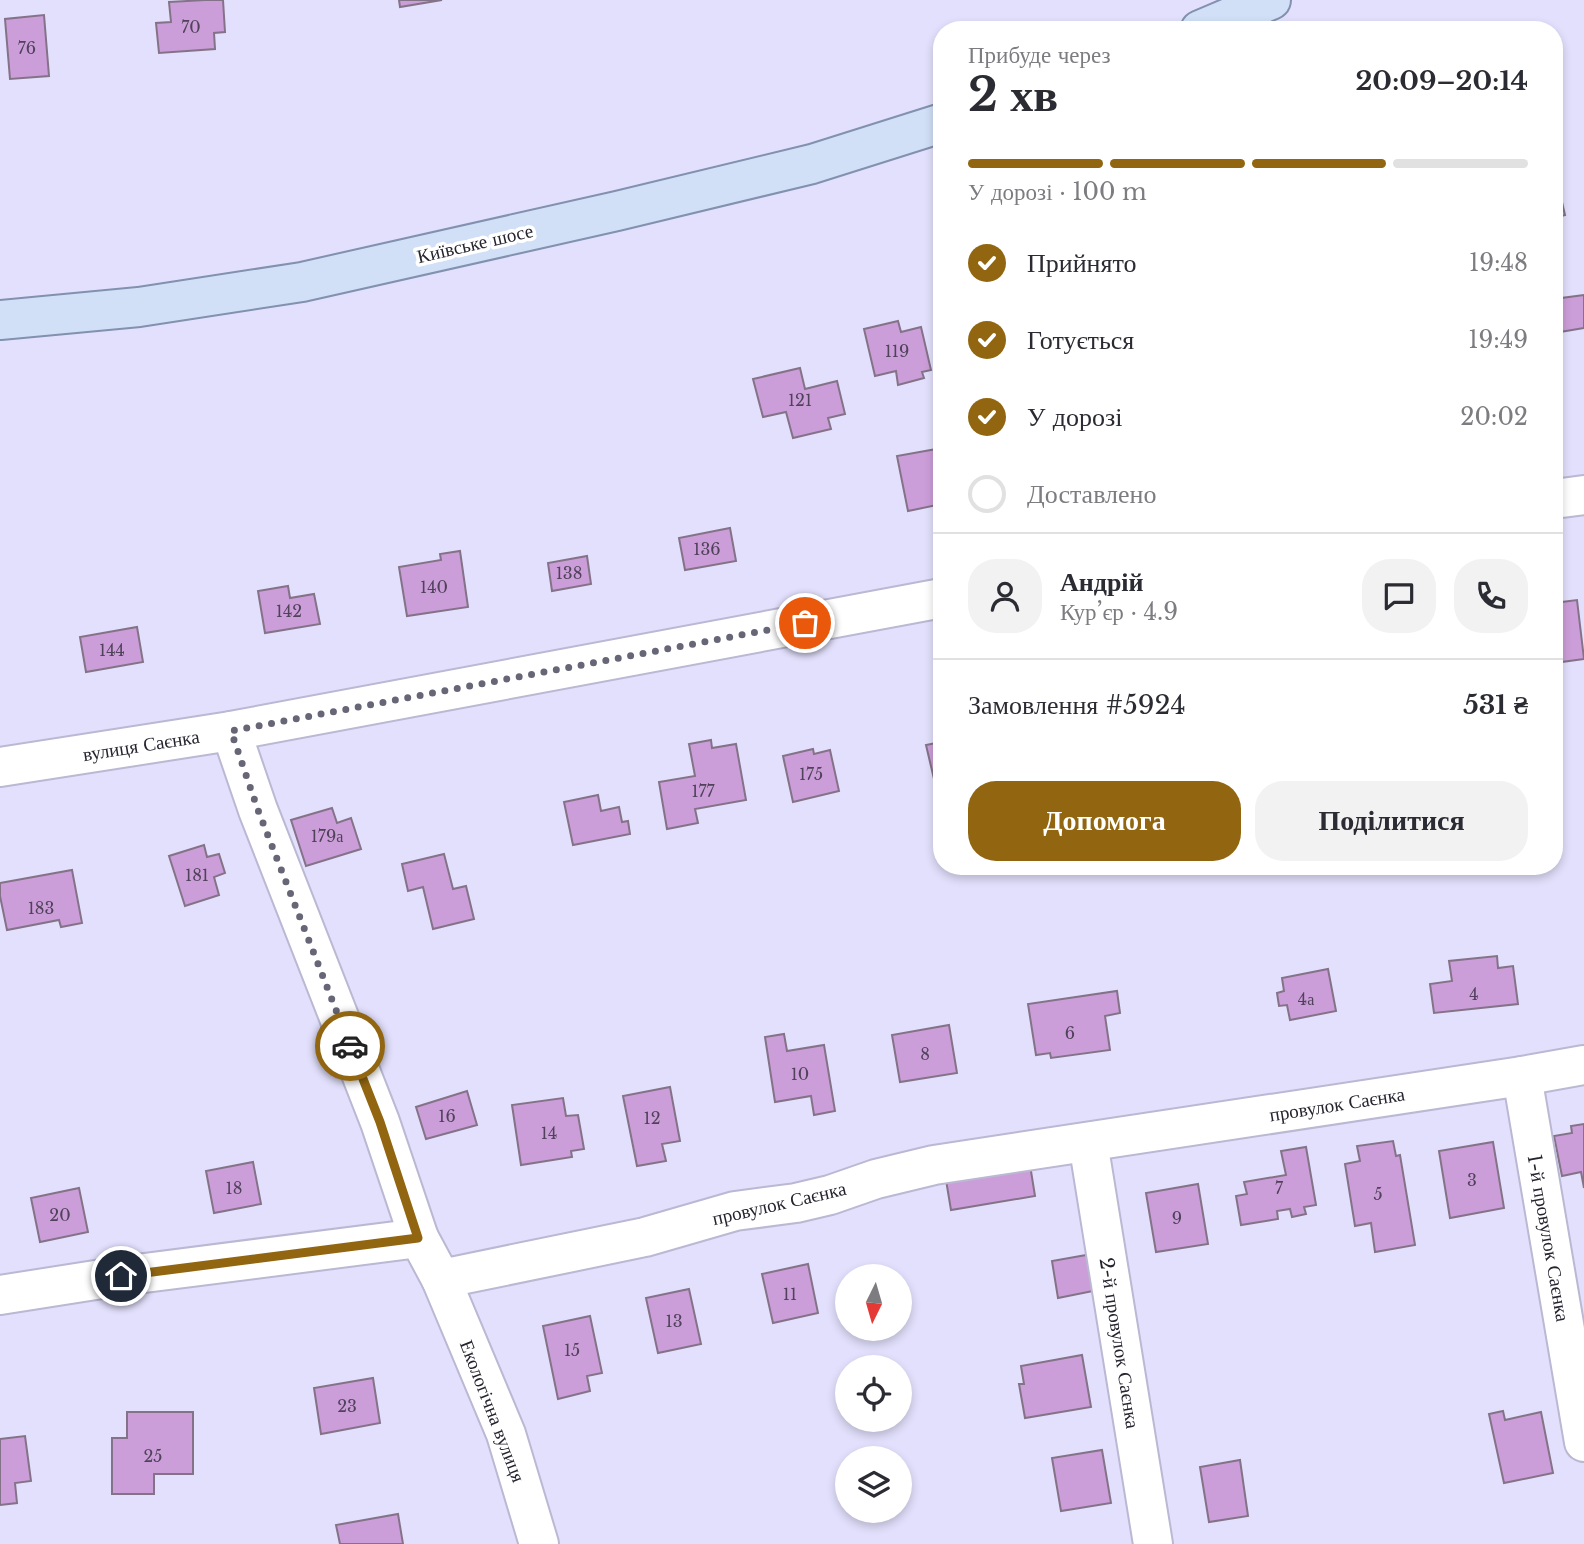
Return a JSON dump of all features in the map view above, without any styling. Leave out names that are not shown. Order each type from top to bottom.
[{"type":"main road","points":[[1221,21],[1271,0]]},
{"type":"main road","name":"Київське шосе","points":[[0,320],[139,307],[302,282],[812,164],[933,126]]},
{"type":"street","points":[[1563,498],[1584,495]]},
{"type":"street","name":"вулиця Саєнка","points":[[0,767],[231,731],[933,600]]},
{"type":"street","points":[[231,731],[258,810],[380,1122],[418,1238],[441,1279]]},
{"type":"street","name":"провулок Саєнка","points":[[441,1279],[645,1237],[735,1211],[796,1203],[831,1195],[876,1179],[934,1165],[1584,1065]]},
{"type":"street","name":"1-й провулок Саєнка","points":[[1522,1076],[1584,1442]]},
{"type":"street","name":"2-й провулок Саєнка","points":[[1088,1142],[1153,1544]]},
{"type":"street","points":[[0,1295],[121,1276],[418,1238]]},
{"type":"street","name":"Екологічна вулиця","points":[[441,1279],[506,1434],[539,1544]]},
{"type":"building","points":[[223,0],[225,32],[214,33],[215,49],[159,53],[156,23],[171,22],[169,2]]},
{"type":"building","points":[[399,0],[442,0],[400,7]]},
{"type":"building","points":[[44,15],[49,76],[10,79],[5,19]]},
{"type":"building","points":[[1584,295],[1584,328],[1563,332],[1563,298]]},
{"type":"building","points":[[898,321],[901,332],[921,327],[931,370],[922,372],[924,378],[898,385],[896,371],[875,376],[864,329]]},
{"type":"building","points":[[800,368],[805,389],[837,381],[845,414],[828,418],[831,429],[793,438],[786,412],[763,417],[753,379]]},
{"type":"building","points":[[933,450],[933,506],[908,511],[897,456]]},
{"type":"building","points":[[730,528],[736,561],[685,570],[679,538]]},
{"type":"building","points":[[460,551],[468,607],[407,616],[399,567],[441,560],[440,554]]},
{"type":"building","points":[[587,556],[591,584],[552,591],[548,563]]},
{"type":"building","points":[[288,586],[290,598],[314,594],[320,624],[265,633],[258,591]]},
{"type":"building","points":[[1577,600],[1584,659],[1563,662],[1563,602]]},
{"type":"building","points":[[137,627],[143,662],[86,672],[80,637]]},
{"type":"building","points":[[711,740],[712,748],[736,744],[746,800],[695,809],[698,823],[667,829],[659,782],[695,776],[689,744]]},
{"type":"building","points":[[933,744],[933,775],[926,745]]},
{"type":"building","points":[[813,749],[814,754],[830,750],[839,791],[793,802],[783,756]]},
{"type":"building","points":[[598,795],[601,811],[619,807],[622,822],[628,821],[630,834],[573,845],[564,802]]},
{"type":"building","points":[[332,808],[337,823],[351,818],[361,849],[306,866],[291,820]]},
{"type":"building","points":[[204,845],[207,857],[219,854],[225,873],[214,877],[219,895],[185,906],[169,856]]},
{"type":"building","points":[[444,854],[453,889],[466,886],[474,919],[433,929],[423,887],[408,891],[402,864]]},
{"type":"building","points":[[72,870],[82,923],[61,927],[59,920],[7,930],[0,883]]},
{"type":"building","points":[[1497,956],[1498,968],[1513,966],[1518,1004],[1434,1013],[1430,984],[1452,981],[1449,961]]},
{"type":"building","points":[[1328,969],[1336,1011],[1290,1020],[1287,1005],[1279,1006],[1277,993],[1284,991],[1282,978]]},
{"type":"building","points":[[1117,991],[1120,1013],[1105,1016],[1110,1050],[1051,1058],[1050,1053],[1036,1055],[1028,1004]]},
{"type":"building","points":[[949,1025],[957,1073],[900,1082],[892,1035]]},
{"type":"building","points":[[784,1034],[787,1051],[824,1045],[835,1111],[814,1115],[811,1096],[775,1102],[765,1037]]},
{"type":"building","points":[[670,1087],[680,1141],[662,1144],[666,1161],[637,1166],[623,1096]]},
{"type":"building","points":[[467,1091],[477,1125],[426,1139],[416,1107]]},
{"type":"building","points":[[563,1098],[566,1116],[578,1115],[584,1149],[571,1151],[572,1157],[521,1165],[512,1105]]},
{"type":"building","points":[[1584,1124],[1584,1188],[1581,1172],[1562,1176],[1554,1136],[1572,1133],[1571,1126]]},
{"type":"building","points":[[1393,1141],[1396,1156],[1400,1155],[1415,1245],[1375,1252],[1371,1223],[1355,1226],[1345,1164],[1360,1161],[1357,1146]]},
{"type":"building","points":[[1493,1142],[1504,1208],[1450,1218],[1439,1151]]},
{"type":"building","points":[[1306,1147],[1316,1205],[1304,1207],[1306,1214],[1292,1217],[1290,1209],[1277,1211],[1278,1219],[1241,1225],[1236,1196],[1247,1194],[1244,1182],[1286,1175],[1281,1151]]},
{"type":"building","points":[[253,1162],[261,1204],[214,1213],[206,1171]]},
{"type":"building","points":[[1030,1165],[1035,1196],[951,1210],[946,1180]]},
{"type":"building","points":[[1198,1184],[1208,1244],[1156,1252],[1146,1193]]},
{"type":"building","points":[[79,1188],[88,1232],[40,1242],[31,1198]]},
{"type":"building","points":[[1092,1254],[1098,1290],[1058,1298],[1052,1261]]},
{"type":"building","points":[[808,1264],[818,1313],[773,1323],[762,1274]]},
{"type":"building","points":[[689,1289],[701,1344],[658,1353],[646,1298]]},
{"type":"building","points":[[590,1316],[602,1373],[587,1376],[590,1391],[558,1399],[543,1326]]},
{"type":"building","points":[[1082,1355],[1091,1407],[1025,1418],[1019,1384],[1024,1384],[1021,1366]]},
{"type":"building","points":[[373,1378],[380,1423],[321,1434],[314,1388]]},
{"type":"building","points":[[1503,1411],[1505,1420],[1541,1412],[1553,1473],[1504,1483],[1489,1414]]},
{"type":"building","points":[[127,1412],[193,1412],[193,1474],[154,1474],[154,1494],[112,1494],[112,1438],[127,1438]]},
{"type":"building","points":[[25,1436],[31,1481],[15,1483],[17,1503],[0,1505],[0,1439]]},
{"type":"building","points":[[1102,1450],[1111,1503],[1061,1511],[1052,1458]]},
{"type":"building","points":[[1240,1460],[1248,1516],[1209,1522],[1200,1467]]},
{"type":"building","points":[[398,1514],[403,1544],[340,1544],[336,1525]]},
{"type":"way so far","points":[[350,1046],[258,810],[231,731],[805,623]]},
{"type":"route","points":[[121,1276],[418,1238],[380,1122],[350,1046]]}]
